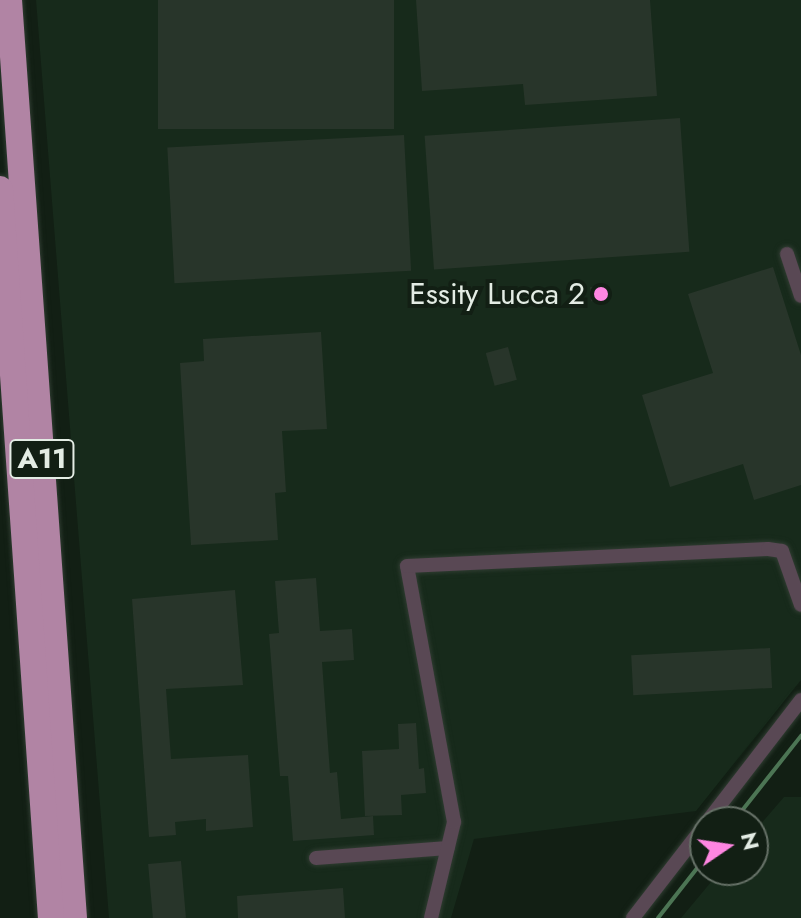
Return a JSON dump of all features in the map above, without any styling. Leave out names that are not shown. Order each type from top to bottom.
[{"type":"highway","name":"A11","points":[[9,0],[74,918]]},
{"type":"highway","name":"A11","points":[[0,189],[51,918]]},
{"type":"street","points":[[787,254],[801,296]]},
{"type":"street","points":[[431,918],[454,822],[407,566],[768,549],[782,551],[801,605]]},
{"type":"street","points":[[720,806],[801,700]]},
{"type":"street","points":[[633,918],[689,846]]},
{"type":"street","points":[[316,858],[448,848]]},
{"type":"shaded area","points":[[36,0],[801,0],[801,680],[700,806],[689,806],[689,812],[474,839],[451,918],[109,918]]},
{"type":"shaded area","points":[[784,797],[801,797],[801,918],[681,918],[708,886],[769,886],[769,814]]},
{"type":"building","points":[[158,0],[394,0],[394,129],[158,129]]},
{"type":"building","points":[[416,0],[650,0],[657,96],[525,105],[523,84],[422,91]]},
{"type":"building","points":[[680,118],[689,252],[434,270],[425,136]]},
{"type":"building","points":[[404,135],[411,271],[174,283],[167,147]]},
{"type":"building","points":[[773,267],[801,355],[801,485],[754,500],[743,464],[670,487],[642,395],[713,373],[688,294]]},
{"type":"building","points":[[607,286],[608,300],[591,301],[590,287]]},
{"type":"building","points":[[321,332],[327,429],[282,431],[286,492],[275,493],[278,540],[191,545],[180,363],[204,361],[203,339]]},
{"type":"building","points":[[508,347],[517,380],[495,386],[486,353]]},
{"type":"building","points":[[316,578],[320,631],[352,629],[354,660],[322,662],[330,773],[337,772],[341,819],[373,816],[374,835],[293,841],[288,776],[280,776],[269,634],[279,633],[275,581]]},
{"type":"building","points":[[235,590],[243,685],[166,689],[171,759],[248,755],[253,827],[206,831],[206,819],[175,822],[176,835],[149,837],[132,599]]},
{"type":"building","points":[[770,648],[772,688],[633,695],[631,655]]},
{"type":"building","points":[[416,723],[419,769],[424,768],[426,793],[401,795],[402,815],[365,816],[362,751],[399,749],[398,724]]},
{"type":"building","points":[[181,861],[186,918],[153,918],[148,864]]},
{"type":"building","points":[[343,888],[345,918],[238,918],[237,896]]},
{"type":"waterway","points":[[746,806],[801,736]]},
{"type":"waterway","points":[[658,918],[689,878]]},
{"type":"place","name":"Essity Lucca 2","points":[[601,294]]}]
